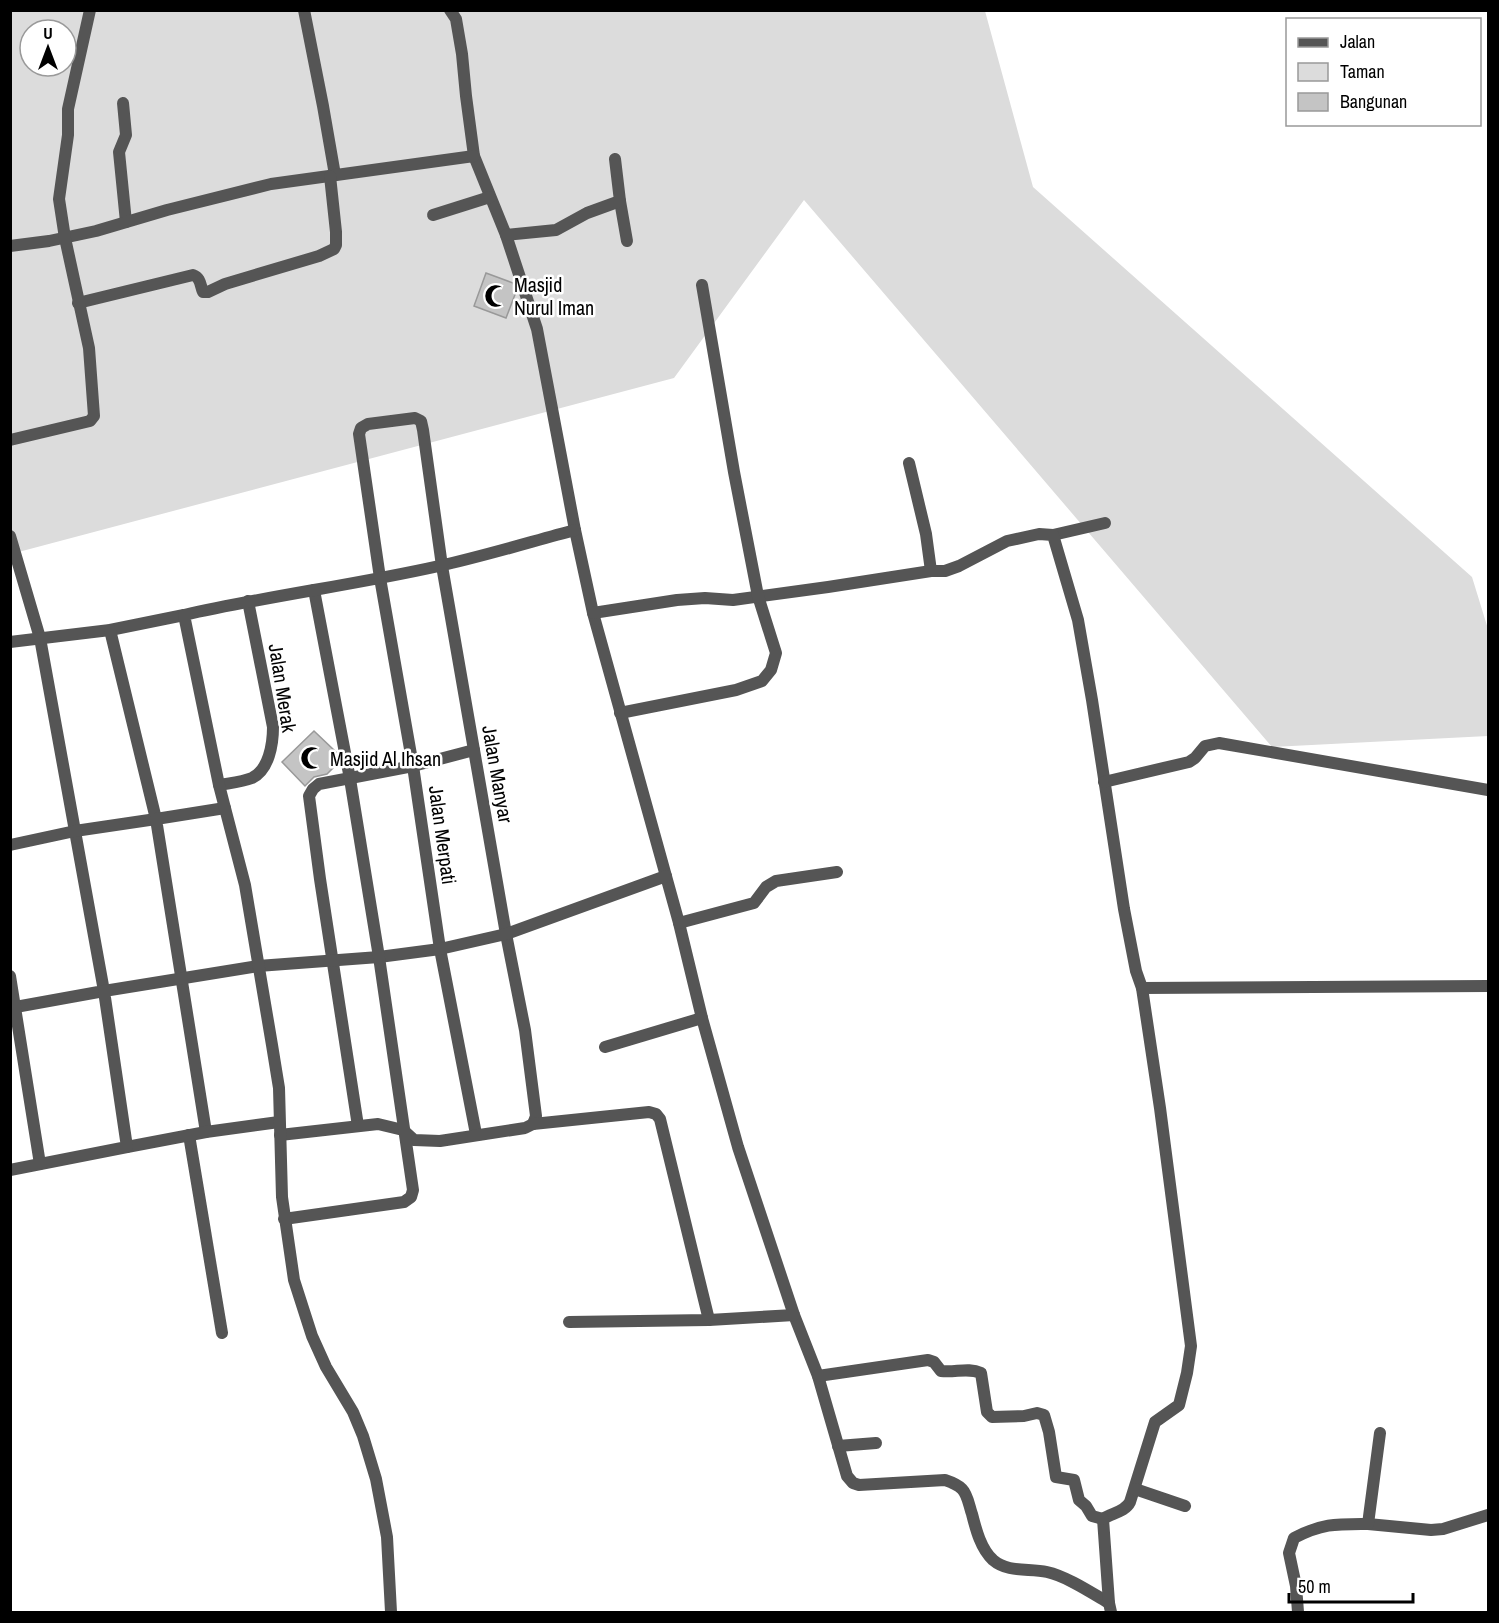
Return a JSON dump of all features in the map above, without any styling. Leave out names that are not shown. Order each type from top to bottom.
[{"type":"street","points":[[10,440],[90,421],[94,416],[89,348],[78,303],[59,199],[68,135],[68,109],[90,10]]},
{"type":"street","points":[[78,303],[193,275],[200,281],[203,292],[208,292],[225,284],[319,256],[333,249],[336,244],[336,232],[332,176],[323,106],[303,10]]},
{"type":"street","points":[[450,10],[456,19],[462,54],[474,156],[507,236],[537,329],[593,613],[679,923],[702,1018],[738,1147],[794,1316],[818,1376],[847,1476],[853,1483],[859,1485],[945,1480],[953,1482],[967,1497],[976,1530],[992,1559],[1002,1566],[1045,1571],[1056,1575],[1110,1608]]},
{"type":"street","points":[[123,103],[126,135],[118,152],[126,222]]},
{"type":"street","points":[[10,246],[96,231],[270,183],[474,156]]},
{"type":"street","points":[[615,159],[627,241]]},
{"type":"street","points":[[433,215],[490,197]]},
{"type":"street","points":[[507,236],[556,230],[587,213],[620,201]]},
{"type":"street","points":[[620,713],[736,690],[762,681],[771,669],[776,653],[758,596],[702,285]]},
{"type":"street","name":"Jalan Merpati","points":[[423,430],[421,421],[415,418],[368,424],[361,428],[359,434],[440,949],[476,1134]]},
{"type":"street","name":"Jalan Manyar","points":[[423,430],[442,566],[525,1030],[536,1116],[533,1124]]},
{"type":"street","points":[[909,463],[926,534],[931,571]]},
{"type":"street","points":[[593,613],[677,600],[705,598],[733,600],[931,571],[945,571],[1007,541],[1039,534],[1053,535],[1105,522]]},
{"type":"street","points":[[10,642],[110,630],[248,601],[442,566],[575,530]]},
{"type":"street","points":[[818,1376],[928,1360],[934,1362],[941,1371],[945,1372],[973,1369],[981,1373],[987,1412],[992,1417],[1024,1416],[1037,1413],[1044,1415],[1056,1477],[1074,1480],[1079,1500],[1092,1516],[1103,1519],[1128,1506],[1155,1422],[1179,1405],[1191,1346],[1160,1108],[1142,988],[1124,909],[1078,620],[1053,535]]},
{"type":"street","points":[[10,536],[40,638],[104,991],[127,1147]]},
{"type":"street","points":[[284,1219],[404,1202],[411,1197],[413,1190],[350,779],[314,590]]},
{"type":"street","name":"Jalan Merak","points":[[219,785],[256,776],[270,754],[273,739],[273,727],[248,601]]},
{"type":"street","points":[[184,615],[219,785],[245,885],[279,1088],[282,1197],[294,1280],[304,1314],[326,1367],[353,1412],[363,1436],[387,1537],[391,1612]]},
{"type":"street","points":[[110,630],[156,819],[206,1132]]},
{"type":"street","points":[[1104,782],[1189,762],[1205,746],[1219,743],[1488,790]]},
{"type":"street","points":[[358,1126],[309,796],[312,789],[319,784],[413,766],[474,750]]},
{"type":"street","points":[[10,845],[75,831],[225,808]]},
{"type":"street","points":[[679,923],[754,903],[766,887],[776,881],[837,872]]},
{"type":"street","points":[[13,1008],[182,977],[258,966],[379,957],[440,949],[506,934],[666,876]]},
{"type":"street","points":[[10,976],[13,1008],[40,1164]]},
{"type":"street","points":[[1142,988],[1488,986]]},
{"type":"street","points":[[605,1047],[702,1018]]},
{"type":"street","points":[[280,1135],[378,1124],[403,1130],[414,1140],[440,1141],[525,1128],[533,1124],[648,1112],[656,1114],[660,1119],[709,1320]]},
{"type":"street","points":[[10,1170],[189,1135],[279,1122]]},
{"type":"street","points":[[189,1135],[222,1333]]},
{"type":"street","points":[[569,1322],[794,1316]]},
{"type":"street","points":[[1368,1524],[1380,1433]]},
{"type":"street","points":[[838,1446],[876,1443]]},
{"type":"street","points":[[1135,1489],[1185,1506]]},
{"type":"street","points":[[1298,1612],[1296,1586],[1289,1552],[1294,1538],[1310,1530],[1335,1524],[1368,1524],[1431,1530],[1443,1529],[1488,1515]]},
{"type":"street","points":[[1103,1519],[1110,1608]]},
{"type":"green space","points":[[11,11],[985,11],[1033,187],[1472,577],[1488,629],[1488,736],[1272,747],[804,200],[674,378],[11,554]]},
{"type":"building","name":"Masjid Nurul Iman","points":[[486,273],[513,283],[516,292],[506,318],[474,306]]},
{"type":"building","name":"Masjid Al Ihsan","points":[[314,731],[337,753],[338,758],[334,761],[337,764],[327,774],[314,777],[305,786],[282,762]]},
{"type":"place","name":"Masjid Nurul Iman","points":[[496,296]]},
{"type":"place","name":"Masjid Al Ihsan","points":[[312,758]]}]
